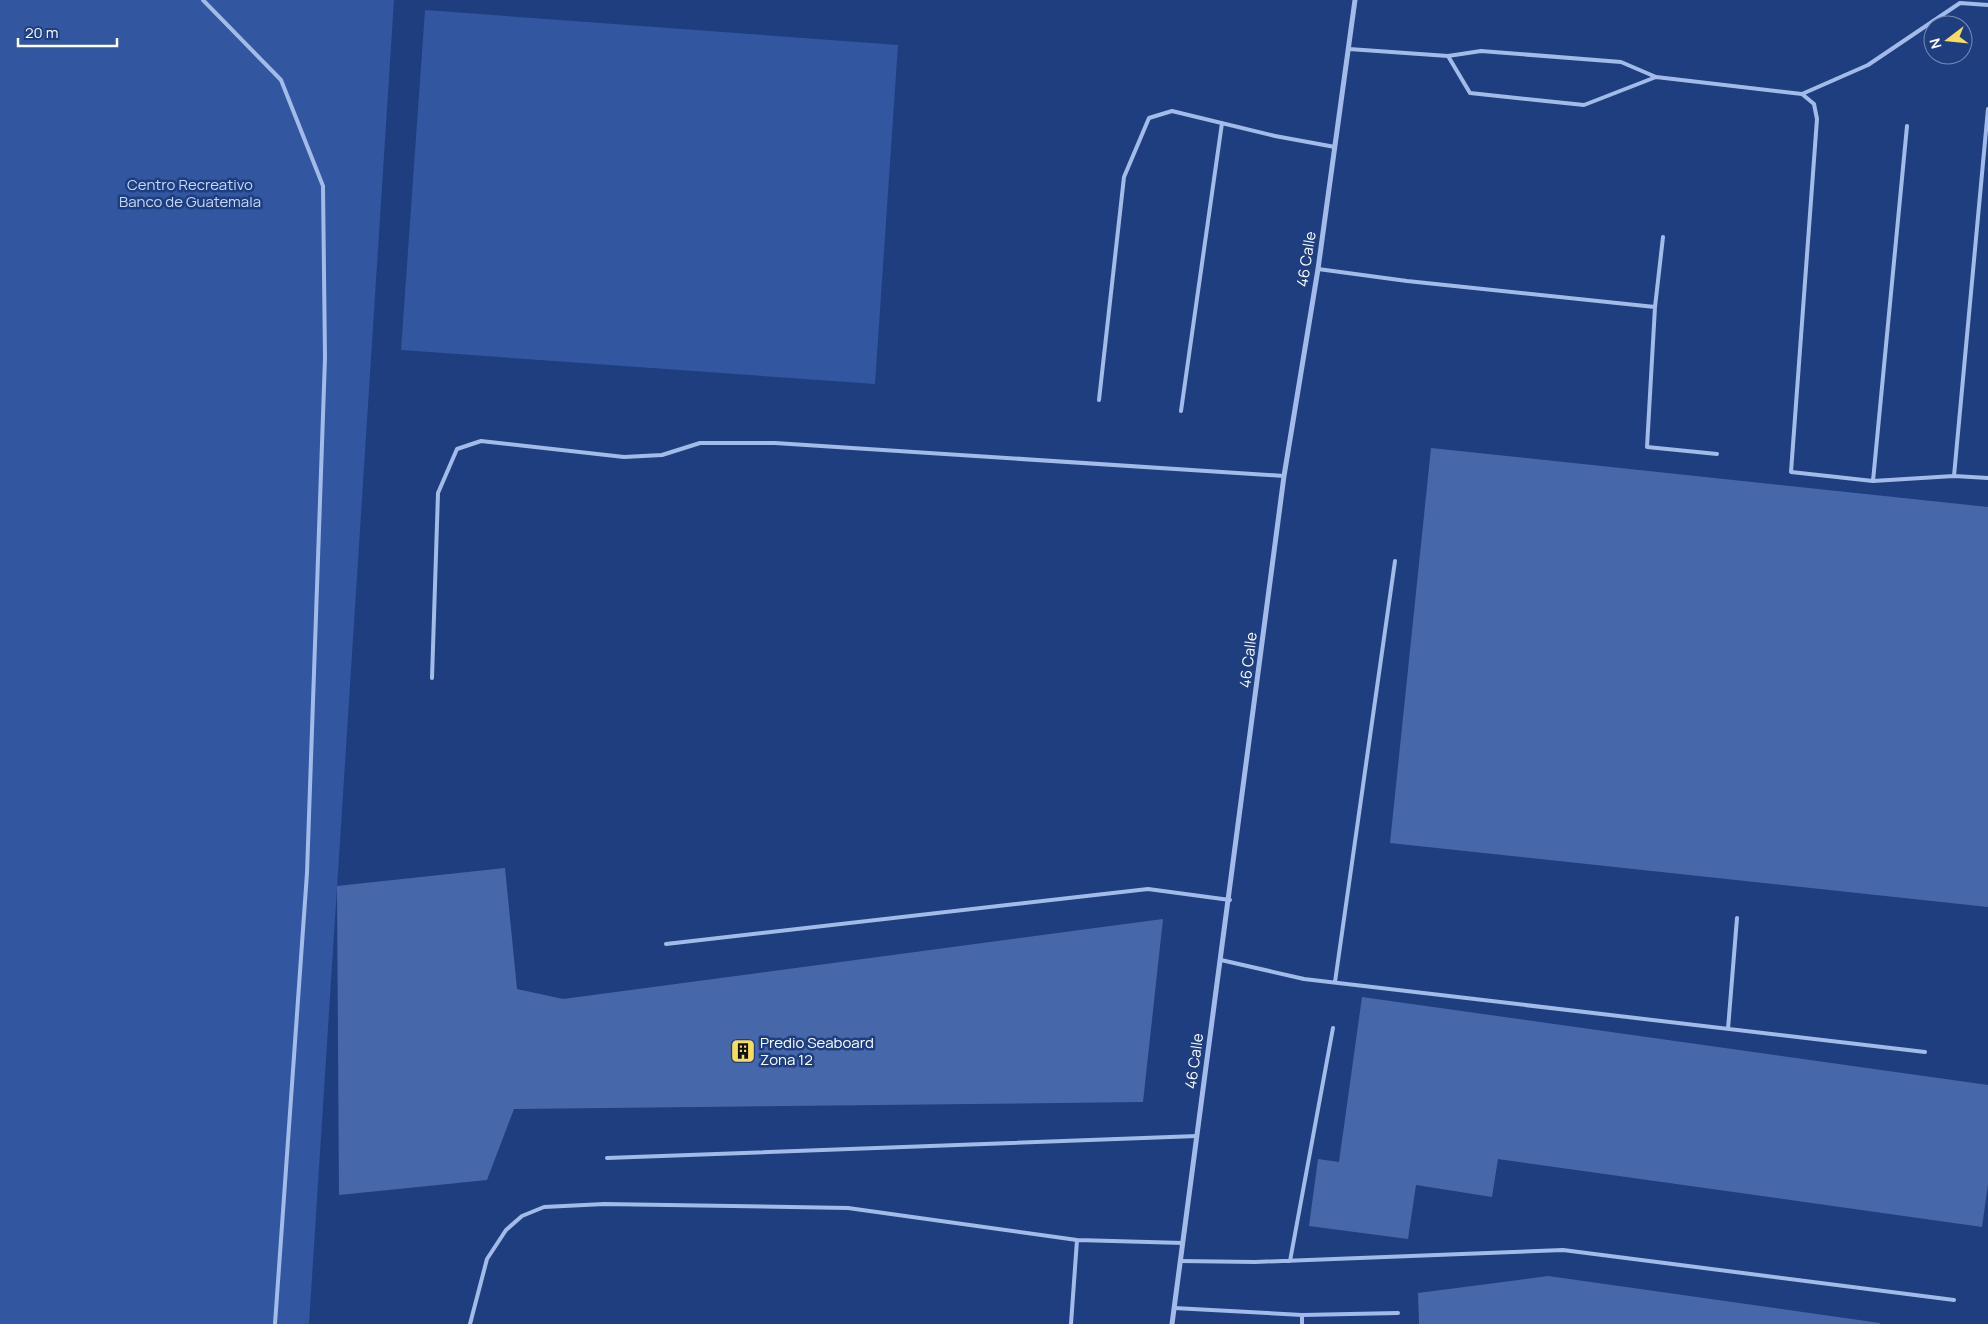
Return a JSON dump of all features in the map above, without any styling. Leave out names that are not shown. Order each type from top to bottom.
[{"type":"street","name":"46 Calle","points":[[1172,1324],[1230,900],[1284,476],[1318,269],[1355,0]]},
{"type":"lane","points":[[203,0],[281,80],[323,186],[325,358],[307,873],[276,1324]]},
{"type":"lane","points":[[1348,49],[1448,56],[1481,51],[1621,62],[1656,77],[1802,94],[1868,65],[1960,3],[1988,5]]},
{"type":"lane","points":[[1448,56],[1470,93],[1584,106],[1656,77]]},
{"type":"lane","points":[[1802,94],[1814,104],[1818,119],[1791,472],[1873,481],[1954,476],[1988,478]]},
{"type":"lane","points":[[1954,476],[1988,110]]},
{"type":"lane","points":[[1099,400],[1124,177],[1149,118],[1172,111],[1335,146]]},
{"type":"lane","points":[[1181,411],[1222,123]]},
{"type":"lane","points":[[1873,481],[1907,126]]},
{"type":"lane","points":[[1664,237],[1655,307],[1647,447],[1717,454]]},
{"type":"lane","points":[[1318,269],[1417,282],[1655,307]]},
{"type":"lane","points":[[432,678],[438,493],[456,449],[481,441],[624,457],[662,455],[700,443],[774,443],[1284,476]]},
{"type":"lane","points":[[1336,982],[1395,561]]},
{"type":"lane","points":[[666,944],[1148,889],[1230,900]]},
{"type":"lane","points":[[1728,1028],[1737,918]]},
{"type":"lane","points":[[1221,960],[1304,979],[1926,1052]]},
{"type":"lane","points":[[1290,1261],[1333,1028]]},
{"type":"lane","points":[[607,1158],[1197,1136]]},
{"type":"lane","points":[[470,1324],[487,1259],[506,1230],[522,1216],[544,1206],[604,1204],[848,1208],[1077,1240],[1183,1243]]},
{"type":"lane","points":[[1070,1324],[1077,1240]]},
{"type":"lane","points":[[1180,1261],[1290,1261],[1563,1250],[1954,1300]]},
{"type":"lane","points":[[1174,1308],[1302,1315],[1398,1313]]},
{"type":"lane","points":[[1302,1315],[1302,1324]]},
{"type":"green space","name":"Centro Recreativo Banco de Guatemala","points":[[0,0],[394,0],[309,1324],[0,1324]]},
{"type":"green space","points":[[425,10],[898,45],[875,384],[401,350]]},
{"type":"building","points":[[1431,448],[1988,507],[1988,907],[1390,843]]},
{"type":"building","name":"Predio Seaboard Zona 12","points":[[505,868],[517,989],[563,999],[1163,919],[1143,1102],[514,1109],[487,1180],[339,1195],[337,886]]},
{"type":"building","points":[[1362,997],[1988,1085],[1988,1184],[1982,1227],[1498,1159],[1492,1197],[1416,1185],[1408,1239],[1309,1226],[1318,1159],[1339,1162]]},
{"type":"building","points":[[1548,1276],[1880,1324],[1419,1324],[1418,1293]]},
{"type":"place","name":"Predio Seaboard Zona 12","points":[[743,1051]]}]
